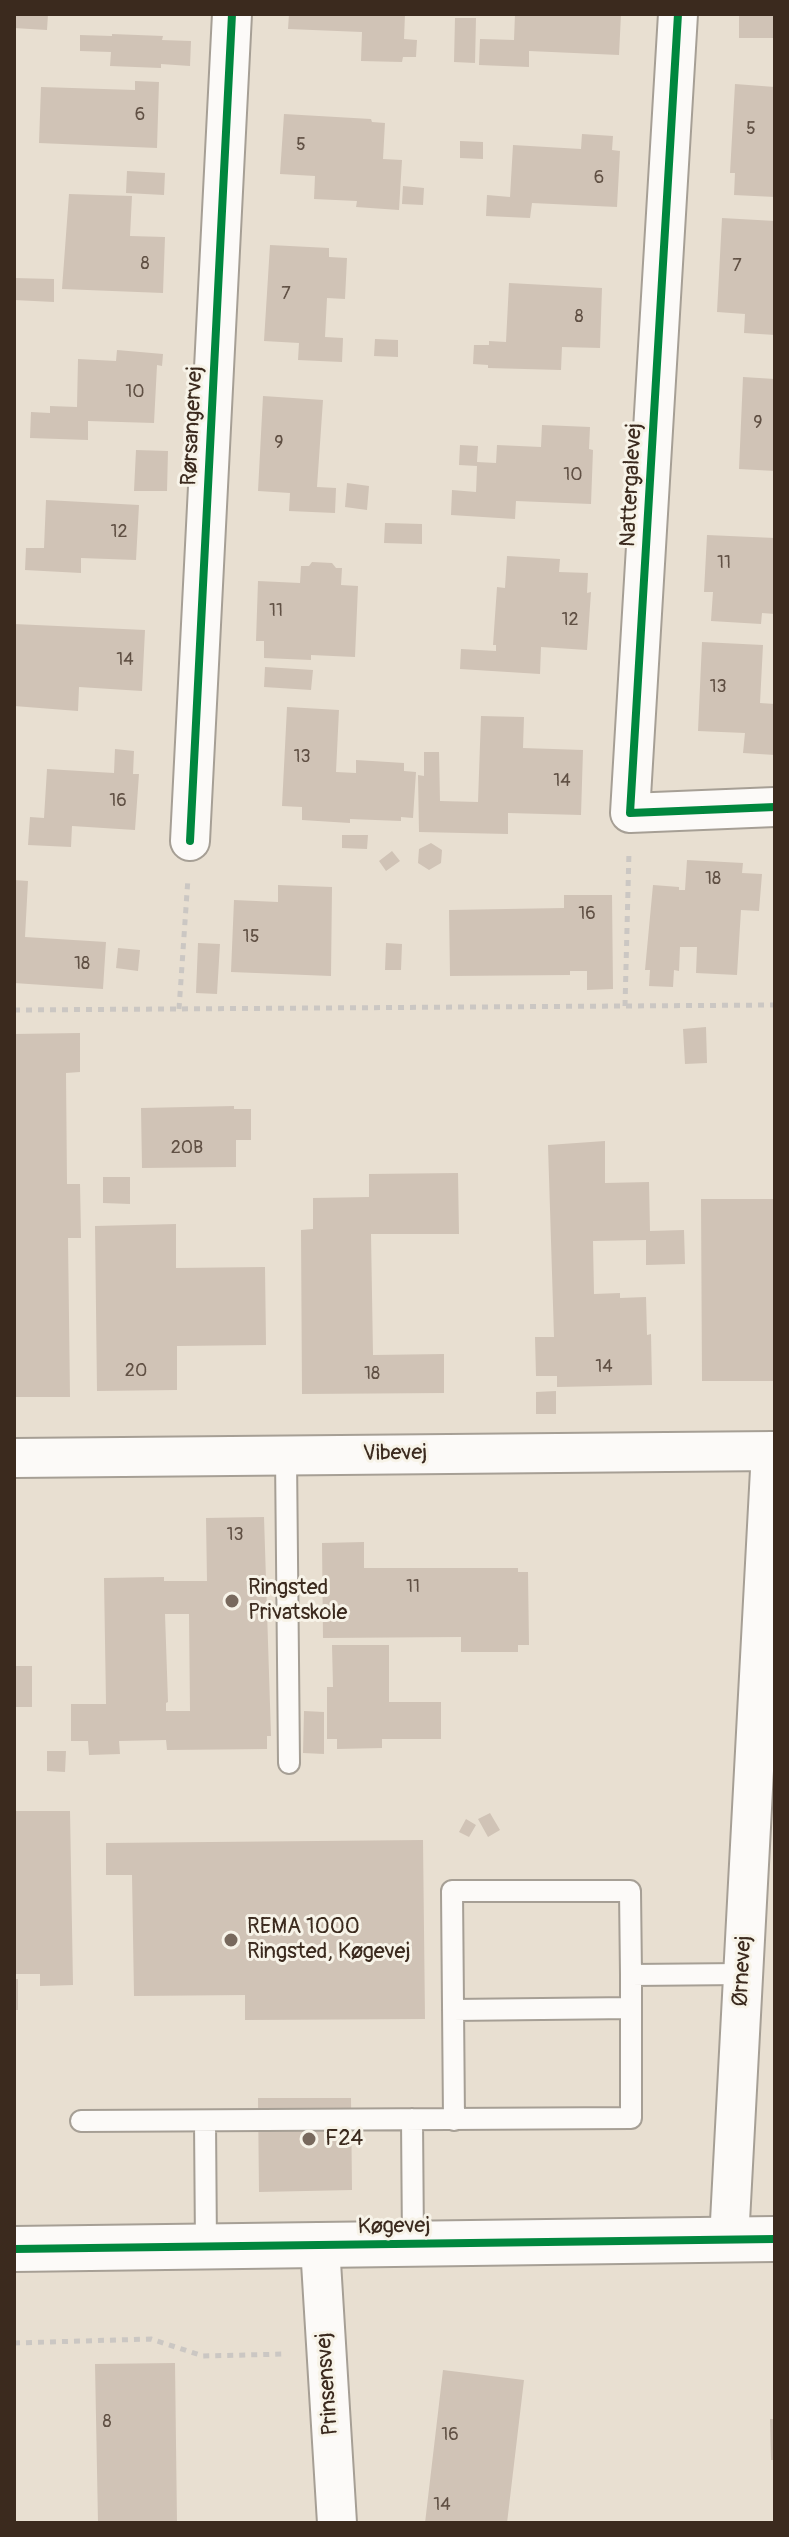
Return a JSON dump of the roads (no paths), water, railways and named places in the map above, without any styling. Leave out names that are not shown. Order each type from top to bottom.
[{"type":"street","name":"Rørsangervej","points":[[190,841],[232,14]]},
{"type":"street","name":"Nattergalevej","points":[[678,14],[630,813],[775,807]]},
{"type":"street","name":"Vibevej","points":[[14,1458],[773,1451]]},
{"type":"street","name":"Ørnevej","points":[[729,2240],[743,1974],[766,1703],[773,1451]]},
{"type":"street","name":"Køgevej","points":[[14,2249],[775,2239]]},
{"type":"street","name":"Prinsensvej","points":[[320,2246],[337,2523]]},
{"type":"lane","points":[[286,1456],[289,1763]]},
{"type":"lane","points":[[81,2121],[454,2120],[631,2118],[630,1891],[452,1891],[454,2120]]},
{"type":"lane","points":[[631,1975],[743,1974]]},
{"type":"lane","points":[[453,2010],[631,2008]]},
{"type":"lane","points":[[412,2119],[413,2245]]},
{"type":"lane","points":[[205,2121],[206,2247]]},
{"type":"place","name":"Ringsted Privatskole","points":[[232,1601]]},
{"type":"place","name":"REMA 1000 Ringsted, Køgevej","points":[[231,1940]]},
{"type":"place","name":"F24","points":[[309,2139]]}]
